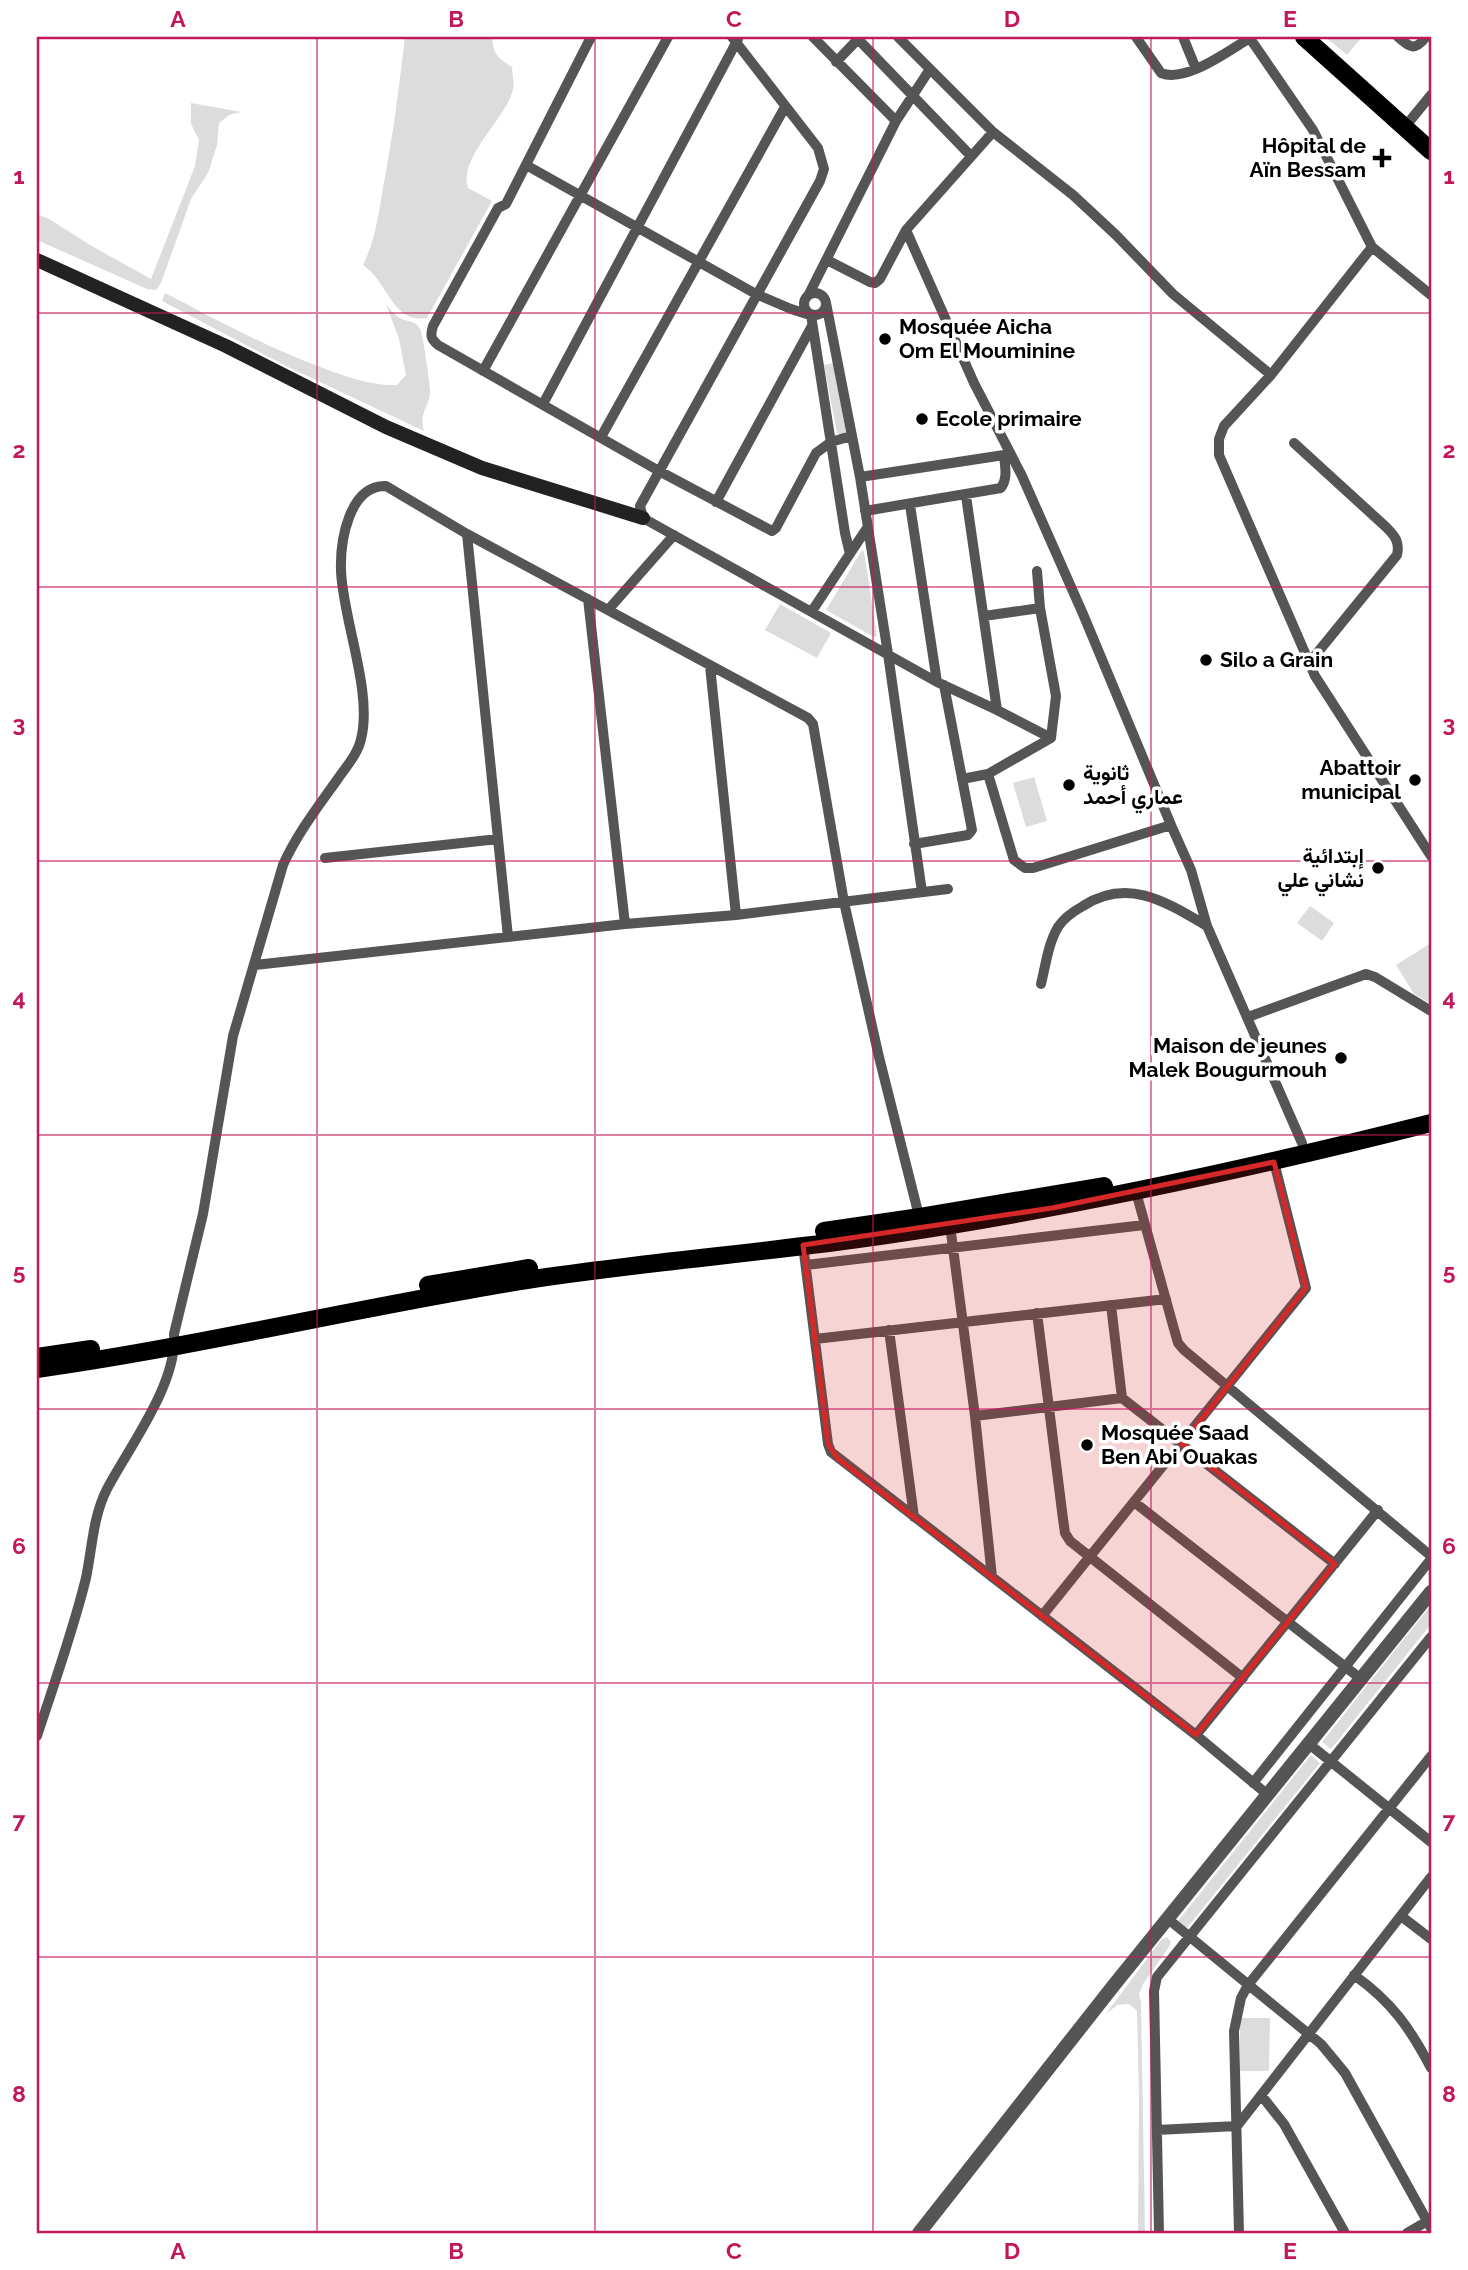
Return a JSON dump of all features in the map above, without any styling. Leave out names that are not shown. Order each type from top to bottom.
[{"type":"main road","points":[[1304,37],[1431,151]]},
{"type":"main road","points":[[37,260],[262,363],[386,427],[470,463],[643,518]]},
{"type":"main road","points":[[37,1357],[175,1339],[531,1280],[803,1245],[1102,1187],[1431,1112]]},
{"type":"main road","points":[[37,1369],[500,1272],[920,1224],[950,1225],[1136,1192],[1274,1162],[1431,1123]]},
{"type":"street","points":[[591,37],[506,204],[498,208],[430,334],[438,345],[483,371],[659,471],[772,531],[816,453],[831,442],[851,436]]},
{"type":"street","points":[[483,371],[668,37]]},
{"type":"street","points":[[813,37],[896,121]]},
{"type":"street","points":[[836,62],[858,37],[911,96],[971,156]]},
{"type":"street","points":[[898,37],[993,132],[1073,195],[1173,294],[1271,375]]},
{"type":"street","points":[[1136,37],[1161,73],[1173,76],[1196,69],[1249,37],[1313,130],[1372,247],[1431,295]]},
{"type":"street","points":[[1183,37],[1196,69]]},
{"type":"street","points":[[1398,37],[1414,47],[1420,45],[1426,37]]},
{"type":"street","points":[[543,404],[639,227],[736,39],[818,148],[824,169],[820,181],[640,506],[643,518],[941,684],[998,709],[1051,738]]},
{"type":"street","points":[[850,554],[811,319],[804,306],[805,299],[896,121],[930,69]]},
{"type":"street","points":[[1404,128],[1431,95]]},
{"type":"street","points":[[601,437],[785,107]]},
{"type":"street","points":[[827,260],[875,283],[880,279],[906,230],[993,132]]},
{"type":"street","points":[[526,165],[756,294],[811,319]]},
{"type":"street","points":[[906,230],[974,383],[1083,614],[1191,870],[1207,926],[1302,1143]]},
{"type":"street","points":[[1372,247],[1271,375],[1224,426],[1219,439],[1219,455],[1309,663],[1431,856]]},
{"type":"street","points":[[809,294],[820,294],[826,303],[860,477],[922,891]]},
{"type":"street","points":[[716,502],[811,319],[822,313],[826,303]]},
{"type":"street","points":[[1294,443],[1386,527],[1397,539],[1399,548],[1397,555],[1309,663]]},
{"type":"street","points":[[860,477],[1007,454]]},
{"type":"street","points":[[865,511],[966,496],[1000,488],[1004,482],[1007,454]]},
{"type":"street","points":[[37,1736],[85,1580],[98,1512],[105,1491],[162,1387],[203,1214],[233,1036],[283,865],[294,840],[354,756],[361,739],[364,706],[341,572],[347,526],[354,507],[365,492],[376,486],[386,486],[467,534],[808,718],[813,724],[844,902],[920,1224]]},
{"type":"street","points":[[966,496],[998,709]]},
{"type":"street","points":[[910,505],[941,684],[971,833],[914,844]]},
{"type":"street","points":[[813,611],[867,528]]},
{"type":"street","points":[[467,534],[508,937]]},
{"type":"street","points":[[608,610],[674,536]]},
{"type":"street","points":[[1037,570],[1040,608],[1056,696],[1051,738]]},
{"type":"street","points":[[588,599],[625,924]]},
{"type":"street","points":[[984,616],[1040,608]]},
{"type":"street","points":[[710,666],[736,915]]},
{"type":"street","points":[[962,779],[988,774],[1051,738]]},
{"type":"street","points":[[988,774],[1014,860],[1025,868],[1033,868],[1171,825]]},
{"type":"street","points":[[325,858],[498,839]]},
{"type":"street","points":[[255,965],[625,924],[736,915],[948,889]]},
{"type":"street","points":[[1041,984],[1050,944],[1059,925],[1073,912],[1097,897],[1110,893],[1132,892],[1156,898],[1207,926]]},
{"type":"street","points":[[1248,1017],[1366,974],[1431,1011]]},
{"type":"street","points":[[1042,1616],[1306,1288],[1274,1162]]},
{"type":"street","points":[[1136,1192],[1178,1343],[1227,1387],[1378,1510],[1431,1558],[1253,1783]]},
{"type":"street","points":[[950,1225],[975,1416],[992,1577]]},
{"type":"street","points":[[806,1265],[1144,1225]]},
{"type":"street","points":[[803,1245],[831,1452],[1196,1735],[1268,1795]]},
{"type":"street","points":[[815,1339],[1166,1299]]},
{"type":"street","points":[[1111,1306],[1122,1398]]},
{"type":"street","points":[[1037,1313],[1065,1533],[1089,1558],[1243,1678]]},
{"type":"street","points":[[889,1330],[914,1517]]},
{"type":"street","points":[[975,1416],[1122,1398],[1335,1564]]},
{"type":"street","points":[[1135,1502],[1361,1679]]},
{"type":"street","points":[[1196,1735],[1378,1510]]},
{"type":"street","points":[[919,2233],[1431,1592]]},
{"type":"street","points":[[1159,2233],[1154,1991],[1157,1977],[1431,1637]]},
{"type":"street","points":[[1309,1744],[1431,1842]]},
{"type":"street","points":[[1239,2233],[1234,2031],[1241,1998],[1248,1985],[1431,1756]]},
{"type":"street","points":[[1157,2130],[1237,2126],[1431,1877]]},
{"type":"street","points":[[1401,1916],[1431,1939]]},
{"type":"street","points":[[1168,1919],[1308,2034],[1345,2073],[1430,2223],[1406,2233]]},
{"type":"street","points":[[1354,1975],[1399,2014],[1431,2068]]},
{"type":"street","points":[[1261,2095],[1284,2124],[1345,2233]]},
{"type":"highlighted area","points":[[1274,1162],[1306,1288],[1182,1444],[1335,1564],[1196,1735],[837,1458],[828,1444],[803,1245],[1052,1208]]},
{"type":"shaded area","points":[[405,37],[493,37],[493,47],[497,55],[512,67],[514,81],[509,101],[476,151],[467,176],[468,188],[492,201],[427,318],[406,315],[363,265],[378,217]]},
{"type":"shaded area","points":[[1325,37],[1362,37],[1347,55]]},
{"type":"shaded area","points":[[191,103],[241,112],[229,115],[219,123],[217,145],[208,173],[191,199],[161,283],[156,290],[147,289],[37,240],[37,214],[151,279],[195,166],[199,140],[191,124]]},
{"type":"shaded area","points":[[165,293],[282,352],[341,375],[378,384],[397,385],[406,375],[399,339],[386,304],[399,318],[416,324],[420,329],[430,390],[423,416],[424,431],[288,367],[162,301]]},
{"type":"shaded area","points":[[833,363],[846,431],[840,435],[837,433],[824,365]]},
{"type":"shaded area","points":[[862,550],[877,636],[874,637],[826,610]]},
{"type":"shaded area","points":[[780,604],[831,633],[817,658],[765,630]]},
{"type":"shaded area","points":[[1034,777],[1047,821],[1026,827],[1013,783]]},
{"type":"shaded area","points":[[1310,906],[1334,923],[1322,941],[1297,923]]},
{"type":"shaded area","points":[[1431,943],[1431,1004],[1414,994],[1396,965]]},
{"type":"shaded area","points":[[1431,1605],[1431,1624],[1331,1749],[1322,1742]]},
{"type":"shaded area","points":[[1311,1755],[1320,1763],[1187,1928],[1178,1921]]},
{"type":"shaded area","points":[[1167,1937],[1171,1942],[1169,1947],[1139,1994],[1145,2233],[1138,2233],[1137,2011],[1129,2004],[1117,2005],[1105,2015],[1161,1940]]},
{"type":"shaded area","points":[[1240,2018],[1270,2018],[1269,2071],[1240,2071]]},
{"type":"place","name":"Hôpital de Aïn Bessam","points":[[1382,158]]},
{"type":"place","name":"Mosquée Aicha Om El Mouminine","points":[[885,339]]},
{"type":"place","name":"Ecole primaire","points":[[922,419]]},
{"type":"place","name":"Silo a Grain","points":[[1206,660]]},
{"type":"place","name":"Abattoir municipal","points":[[1415,780]]},
{"type":"place","name":"ثانوية عماري أحمد","points":[[1069,785]]},
{"type":"place","name":"إبتدائية نشاني علي","points":[[1378,868]]},
{"type":"place","name":"Maison de jeunes Malek Bougurmouh","points":[[1341,1058]]},
{"type":"place","name":"Mosquée Saad Ben Abi Ouakas","points":[[1087,1445]]}]
